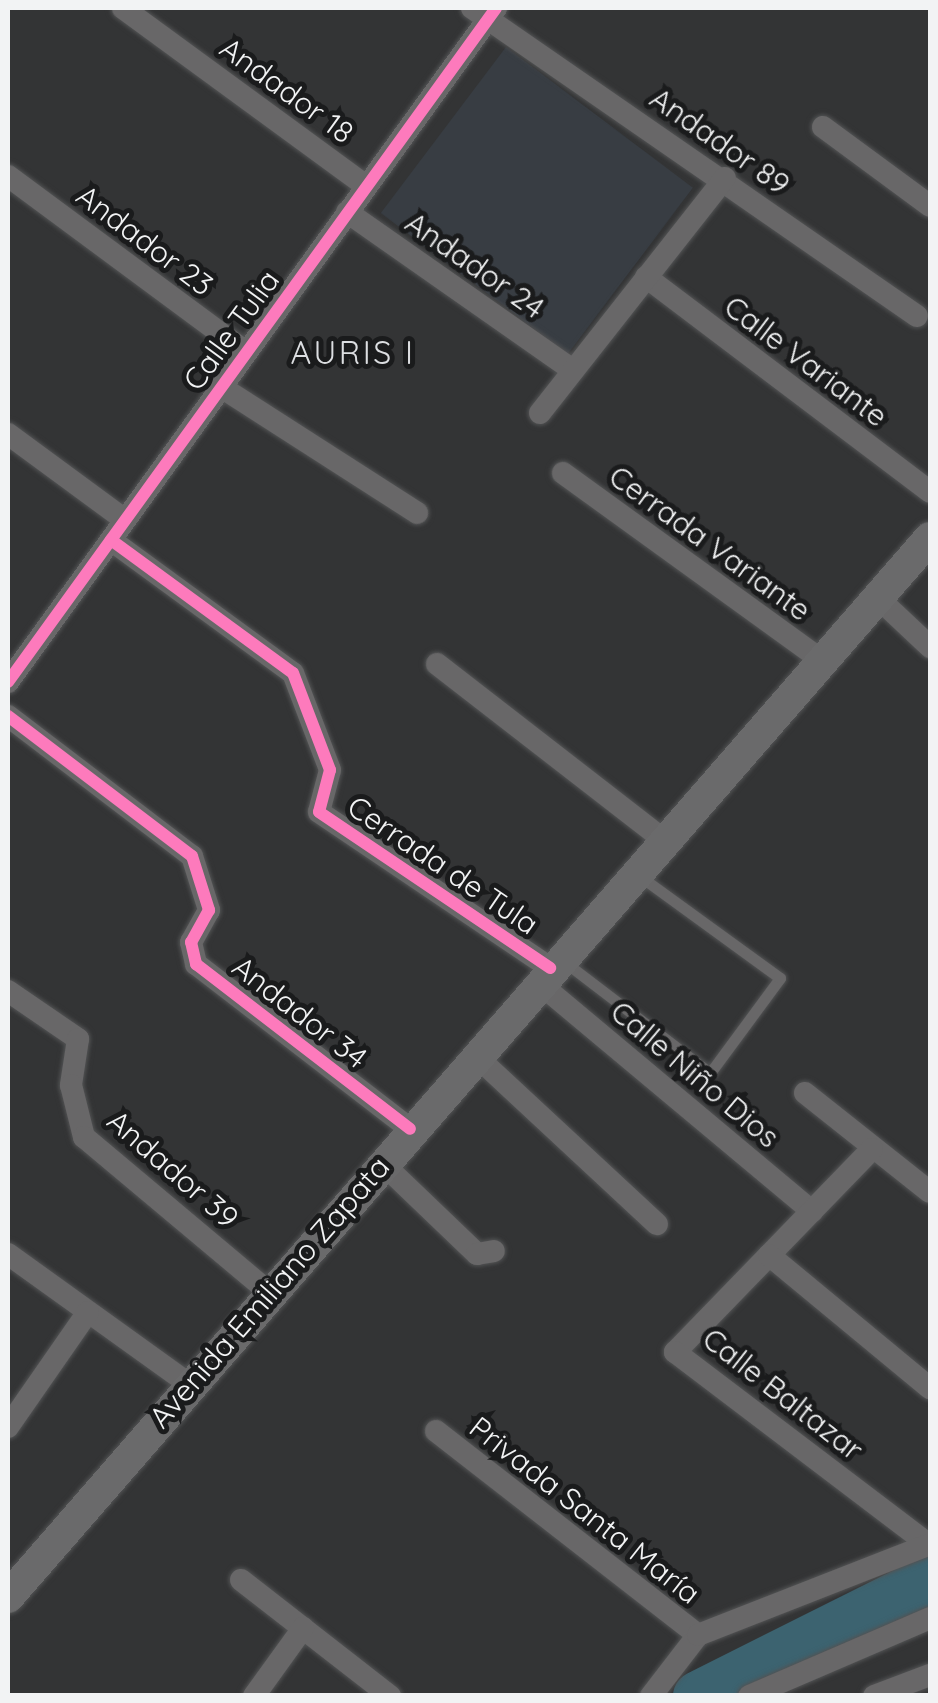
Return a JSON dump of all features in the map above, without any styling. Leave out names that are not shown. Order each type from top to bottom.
[{"type":"main road","name":"Avenida Emiliano Zapata","points":[[8,1597],[634,871],[930,538]]},
{"type":"street","name":"Andador 18","points":[[124,8],[366,186]]},
{"type":"street","name":"Calle Tulia","points":[[8,682],[348,212],[485,11]]},
{"type":"street","name":"Andador 89","points":[[485,11],[917,316]]},
{"type":"street","points":[[823,127],[930,206]]},
{"type":"street","name":"Andador 23","points":[[8,176],[246,352]]},
{"type":"street","points":[[540,413],[568,367],[646,278],[725,178]]},
{"type":"street","name":"Andador 24","points":[[348,212],[568,367]]},
{"type":"street","name":"Calle Variante","points":[[646,278],[930,492]]},
{"type":"street","points":[[222,386],[417,513]]},
{"type":"street","points":[[8,434],[125,520]]},
{"type":"street","name":"Cerrada Variante","points":[[563,473],[823,661]]},
{"type":"street","name":"Cerrada de Tula","points":[[110,540],[293,673],[330,770],[319,812],[549,970]]},
{"type":"street","points":[[877,597],[930,646]]},
{"type":"street","points":[[437,664],[663,839]]},
{"type":"street","name":"Andador 34","points":[[8,716],[192,856],[209,910],[191,942],[196,964],[410,1129]]},
{"type":"street","name":"Calle Niño Dios","points":[[549,970],[812,1211]]},
{"type":"street","name":"Andador 39","points":[[8,991],[78,1039],[70,1084],[84,1137],[269,1292]]},
{"type":"street","points":[[476,1056],[656,1224]]},
{"type":"street","points":[[806,1094],[930,1192]]},
{"type":"street","name":"Calle Baltazar","points":[[872,1149],[675,1352],[929,1545]]},
{"type":"street","points":[[381,1162],[478,1254],[494,1252]]},
{"type":"street","points":[[8,1254],[189,1384]]},
{"type":"street","points":[[769,1255],[930,1388]]},
{"type":"street","points":[[10,1417],[88,1312]]},
{"type":"street","name":"Privada Santa María","points":[[436,1431],[698,1636]]},
{"type":"street","points":[[651,1696],[698,1636],[929,1545]]},
{"type":"street","points":[[241,1580],[390,1696]]},
{"type":"street","points":[[749,1696],[930,1618]]},
{"type":"street","points":[[254,1696],[303,1628]]},
{"type":"street","points":[[874,1696],[930,1675]]},
{"type":"lane","points":[[549,970],[710,1073],[780,978],[634,871]]},
{"type":"shaded area","points":[[506,47],[693,188],[568,354],[381,213]]},
{"type":"waterway","points":[[698,1696],[930,1580]]},
{"type":"cycle path","points":[[8,682],[496,8]]},
{"type":"cycle path","points":[[111,540],[293,673],[330,770],[319,812],[550,968]]},
{"type":"cycle path","points":[[8,716],[192,856],[209,910],[191,942],[196,964],[410,1129]]},
{"type":"district","name":"AURIS I","points":[[353,352]]}]
